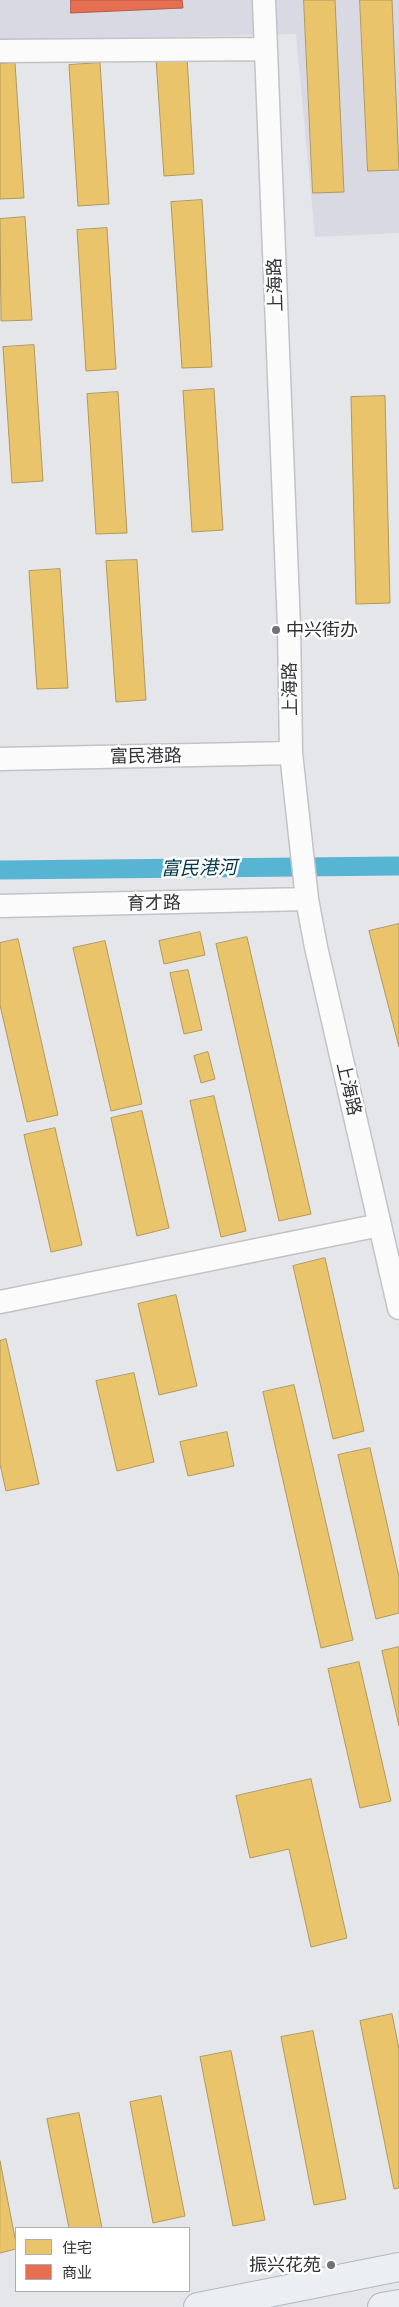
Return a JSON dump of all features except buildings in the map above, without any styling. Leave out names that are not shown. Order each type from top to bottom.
[{"type":"main road","points":[[198,2307],[399,2266]]},
{"type":"main road","points":[[382,2307],[399,2304]]},
{"type":"street","name":"上海路","points":[[264,0],[289,627],[291,753],[307,898],[318,956],[399,1308]]},
{"type":"street","points":[[0,51],[266,48]]},
{"type":"street","name":"富民港路","points":[[0,759],[291,753]]},
{"type":"street","name":"育才路","points":[[0,906],[307,898]]},
{"type":"street","points":[[0,1302],[380,1226]]},
{"type":"shaded area","points":[[0,0],[399,0],[399,233],[315,237],[296,34],[0,41]]},
{"type":"waterway","name":"富民港河","points":[[0,870],[399,866]]},
{"type":"place","name":"中兴街办","points":[[276,630]]},
{"type":"place","name":"振兴花苑","points":[[331,2265]]}]
